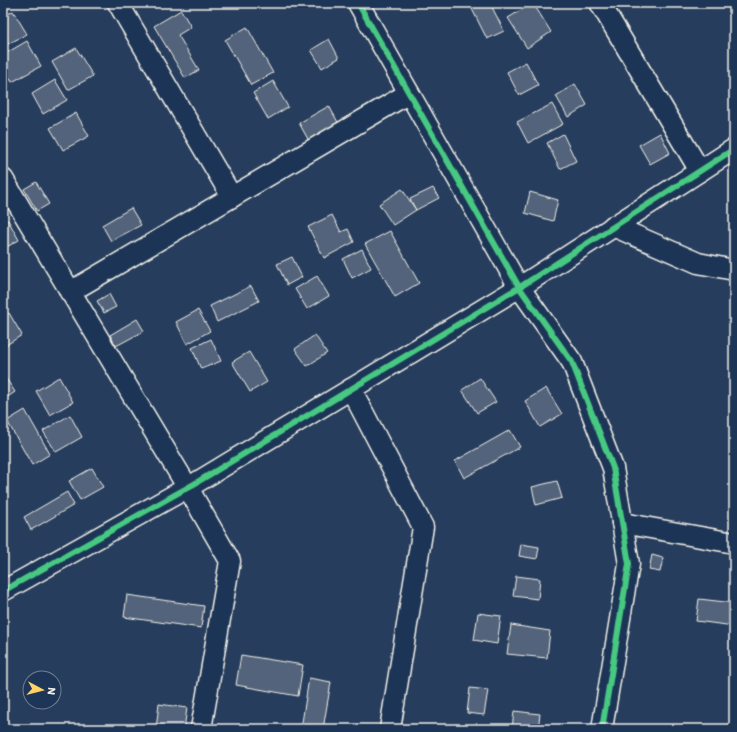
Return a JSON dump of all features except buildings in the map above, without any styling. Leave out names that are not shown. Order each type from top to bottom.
[{"type":"street","points":[[118,3],[232,197]]},
{"type":"street","points":[[358,3],[519,287],[572,362],[613,468],[629,564],[602,729]]},
{"type":"street","points":[[600,3],[700,171]]},
{"type":"street","points":[[70,292],[409,93]]},
{"type":"street","points":[[3,591],[188,488],[519,287],[734,149]]},
{"type":"street","points":[[3,179],[230,561],[201,729]]},
{"type":"street","points":[[613,226],[698,263],[734,270]]},
{"type":"street","points":[[351,389],[423,527],[390,729]]},
{"type":"street","points":[[622,523],[734,543]]},
{"type":"cycle path","points":[[358,3],[519,287],[572,362],[613,468],[629,564],[602,729]]},
{"type":"cycle path","points":[[3,591],[194,484],[523,285],[734,149]]}]
